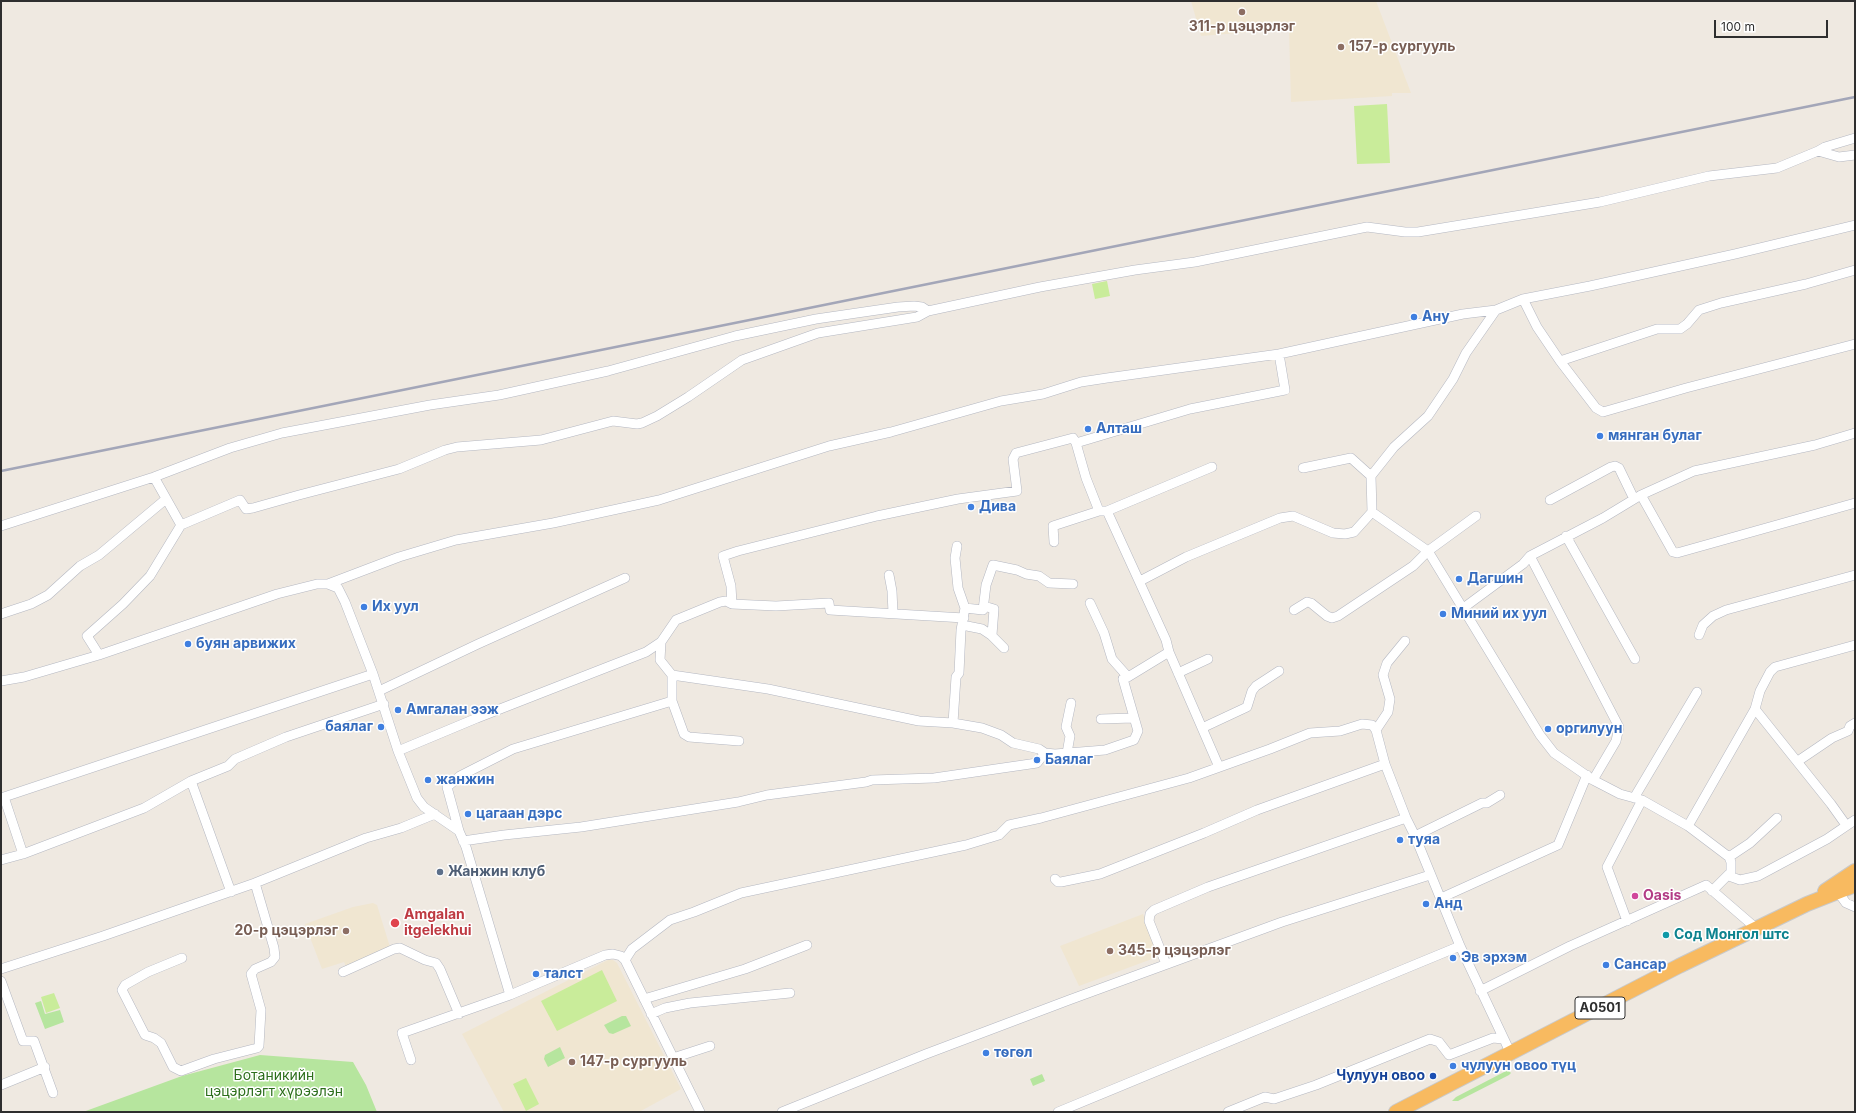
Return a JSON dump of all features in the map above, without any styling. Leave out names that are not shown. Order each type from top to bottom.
[{"type":"highway","name":"A0501","points":[[1807,904],[1855,871]]},
{"type":"highway","name":"A0501","points":[[1404,1110],[1678,966],[1807,904],[1855,885]]},
{"type":"street","points":[[99,655],[87,636],[123,604],[150,576],[181,525],[240,500],[246,509],[253,508],[399,469],[451,449],[471,445],[541,440],[613,421],[636,424],[642,423],[657,416],[688,397],[731,366],[754,355],[808,335],[917,316],[928,311],[1032,289],[1135,270],[1195,262],[1367,228],[1418,232],[1572,208],[1709,176],[1777,168],[1818,151],[1825,146],[1855,138]]},
{"type":"street","points":[[1818,151],[1839,157],[1855,155]]},
{"type":"street","points":[[1,682],[24,677],[99,655],[277,594],[317,584],[328,584],[399,557],[456,540],[553,523],[659,500],[829,446],[891,432],[1001,401],[1044,394],[1081,382],[1279,354],[1464,314],[1496,310],[1523,298],[1590,286],[1735,254],[1855,225]]},
{"type":"street","points":[[1560,361],[1657,329],[1680,329],[1687,324],[1699,310],[1721,303],[1806,284],[1855,270]]},
{"type":"street","points":[[1523,298],[1537,327],[1560,361],[1596,408],[1603,412],[1686,388],[1855,344]]},
{"type":"street","points":[[1,526],[154,477],[230,448],[264,438],[430,405],[499,396],[608,371],[735,336],[816,319],[898,307],[922,307],[928,311]]},
{"type":"street","points":[[1140,581],[1186,557],[1280,518],[1293,516],[1333,533],[1345,534],[1354,532],[1372,512],[1371,476],[1394,448],[1415,426],[1428,416],[1452,379],[1466,352],[1496,310]]},
{"type":"street","points":[[1076,443],[1190,409],[1285,390],[1279,354]]},
{"type":"street","points":[[1462,609],[1523,564],[1530,556],[1603,518],[1638,497],[1694,471],[1815,445],[1855,433]]},
{"type":"street","points":[[732,604],[731,586],[723,556],[877,516],[958,499],[1017,491],[1013,459],[1016,453],[1073,438],[1076,443],[1086,478],[1140,581],[1219,767]]},
{"type":"street","points":[[1303,468],[1351,458],[1371,476]]},
{"type":"street","points":[[1550,500],[1616,466],[1619,468],[1674,552],[1677,553],[1855,503]]},
{"type":"street","points":[[1054,542],[1053,526],[1103,511],[1212,467]]},
{"type":"street","points":[[154,477],[181,525]]},
{"type":"street","points":[[1,614],[30,604],[48,595],[80,566],[99,555],[166,499]]},
{"type":"street","points":[[1372,512],[1428,551],[1462,609],[1540,734],[1554,753],[1590,777],[1620,794],[1638,799],[1688,826],[1729,858],[1732,868],[1729,876],[1712,891]]},
{"type":"street","points":[[1294,610],[1307,602],[1311,603],[1327,616],[1332,618],[1338,616],[1413,566],[1428,551],[1476,516]]},
{"type":"street","points":[[1566,536],[1635,659]]},
{"type":"street","points":[[953,722],[965,608],[958,588],[954,558],[957,546]]},
{"type":"street","points":[[1440,898],[1558,845],[1590,777],[1616,741],[1619,727],[1530,556]]},
{"type":"street","points":[[965,608],[983,610],[986,585],[993,566],[1039,576],[1049,583],[1073,584]]},
{"type":"street","points":[[889,575],[892,592],[893,613]]},
{"type":"street","points":[[1699,635],[1703,625],[1713,616],[1726,610],[1855,575]]},
{"type":"street","points":[[379,692],[478,644],[625,578]]},
{"type":"street","points":[[328,584],[338,588],[345,602],[384,704],[398,751],[417,798],[424,807],[459,831]]},
{"type":"street","points":[[398,751],[477,718],[646,652],[661,642],[676,620],[720,602],[726,601],[732,604],[776,606],[829,603],[830,610],[893,613],[946,618],[982,629],[992,635],[1004,648]]},
{"type":"street","points":[[1090,603],[1104,633],[1112,658],[1128,677]]},
{"type":"street","points":[[984,606],[994,609],[992,635]]},
{"type":"street","points":[[1376,730],[1388,712],[1389,706],[1390,699],[1384,674],[1387,663],[1405,641]]},
{"type":"street","points":[[661,642],[660,660],[672,675],[672,702],[684,734],[689,737],[739,741]]},
{"type":"street","points":[[1688,826],[1755,709],[1763,686],[1774,667],[1855,645]]},
{"type":"street","points":[[672,675],[768,689],[919,721],[953,722],[982,728],[1001,735],[1013,743],[1039,749],[1044,753],[1068,753],[1105,750],[1134,740],[1138,731],[1123,680],[1169,652]]},
{"type":"street","points":[[1178,673],[1208,659]]},
{"type":"street","points":[[1202,728],[1247,707],[1252,691],[1256,686],[1279,671]]},
{"type":"street","points":[[23,854],[4,797],[373,674]]},
{"type":"street","points":[[1627,921],[1606,867],[1638,799],[1697,692]]},
{"type":"street","points":[[510,995],[459,831],[447,787],[460,776],[513,749],[672,702]]},
{"type":"street","points":[[1068,753],[1070,736],[1066,727],[1071,703]]},
{"type":"street","points":[[1,860],[23,854],[144,808],[191,781],[228,766],[235,759],[286,737],[384,704]]},
{"type":"street","points":[[1755,709],[1798,761],[1846,825]]},
{"type":"street","points":[[1101,719],[1133,718]]},
{"type":"street","points":[[1798,761],[1832,738],[1848,731],[1850,726],[1855,723]]},
{"type":"street","points":[[625,960],[632,949],[670,920],[741,893],[973,843],[999,835],[1009,825],[1158,787],[1219,767],[1310,733],[1340,731],[1362,724],[1372,725],[1376,730],[1385,764],[1430,875],[1480,991],[1511,1054]]},
{"type":"street","points":[[463,841],[581,826],[738,802],[767,795],[872,780],[934,778],[1037,763],[1044,753]]},
{"type":"street","points":[[1055,879],[1058,882],[1061,882],[1100,874],[1204,833],[1257,810],[1385,764]]},
{"type":"street","points":[[191,781],[231,892]]},
{"type":"street","points":[[1415,836],[1482,803],[1487,803],[1500,795]]},
{"type":"street","points":[[1,969],[231,892],[366,838],[401,828],[435,814]]},
{"type":"street","points":[[1166,964],[1149,921],[1150,914],[1154,910],[1208,886],[1406,818]]},
{"type":"street","points":[[1729,858],[1750,843],[1777,818]]},
{"type":"street","points":[[1729,876],[1740,880],[1758,876],[1827,839],[1855,820]]},
{"type":"street","points":[[782,1112],[926,1054],[1166,964],[1282,922],[1430,875]]},
{"type":"street","points":[[182,958],[148,972],[125,985],[122,990],[145,1035],[154,1038],[161,1043],[173,1067],[181,1071],[214,1059],[257,1048],[259,1046],[260,1010],[251,974],[255,969],[271,962],[275,957],[274,948],[255,883]]},
{"type":"street","points":[[1480,991],[1570,946],[1706,885],[1757,929]]},
{"type":"street","points":[[1838,892],[1846,903],[1855,907]]},
{"type":"street","points":[[644,999],[745,969],[807,945]]},
{"type":"street","points":[[1058,1112],[1460,946]]},
{"type":"street","points":[[343,972],[394,949],[400,948],[425,960],[436,963],[459,1014]]},
{"type":"street","points":[[411,1060],[402,1033],[510,995],[608,954],[619,955],[625,960],[700,1112]]},
{"type":"street","points":[[1,980],[23,1041],[34,1041],[45,1067],[53,1093]]},
{"type":"street","points":[[651,1014],[665,1008],[690,1003],[790,993]]},
{"type":"street","points":[[1228,1112],[1265,1097],[1274,1099],[1316,1085],[1430,1039],[1439,1042],[1449,1054],[1494,1038],[1503,1039]]},
{"type":"street","points":[[674,1058],[710,1046]]},
{"type":"street","points":[[1,1085],[45,1067]]},
{"type":"shaded area","name":"157-р сургууль","points":[[1191,1],[1376,1],[1411,93],[1392,93],[1392,96],[1291,102],[1289,29],[1201,36]]},
{"type":"shaded area","name":"20-р цэцэрлэг","points":[[373,903],[377,905],[390,947],[346,966],[344,962],[322,969],[305,924],[353,907]]},
{"type":"shaded area","name":"345-р цэцэрлэг","points":[[1143,914],[1160,956],[1079,986],[1060,946]]},
{"type":"shaded area","name":"147-р сургууль","points":[[608,960],[613,960],[617,963],[681,1089],[639,1112],[504,1112],[462,1034]]},
{"type":"green space","points":[[1387,104],[1390,163],[1357,164],[1354,106]]},
{"type":"green space","points":[[1107,281],[1110,296],[1095,299],[1092,284]]},
{"type":"green space","points":[[602,970],[617,1001],[557,1031],[541,1001]]},
{"type":"green space","points":[[54,993],[60,1008],[46,1013],[41,997]]},
{"type":"green space","points":[[41,1001],[45,1014],[60,1010],[64,1022],[45,1029],[35,1003]]},
{"type":"green space","points":[[622,1016],[626,1016],[631,1026],[613,1034],[609,1033],[604,1025]]},
{"type":"green space","points":[[560,1047],[565,1058],[548,1067],[544,1059],[545,1055]]},
{"type":"green space","name":"Ботаникийн цэцэрлэгт хүрээлэн","points":[[260,1055],[353,1062],[366,1085],[377,1112],[83,1112],[182,1076]]},
{"type":"green space","points":[[1506,1071],[1511,1073],[1458,1101],[1452,1101],[1456,1097]]},
{"type":"green space","points":[[1042,1074],[1045,1081],[1033,1086],[1030,1079]]},
{"type":"green space","points":[[526,1078],[539,1104],[526,1111],[513,1084]]},
{"type":"railway","points":[[1,471],[1855,97]]},
{"type":"place","name":"311-р цэцэрлэг","points":[[1242,12]]},
{"type":"place","name":"157-р сургууль","points":[[1341,47]]},
{"type":"place","name":"Ану","points":[[1414,317]]},
{"type":"place","name":"Алташ","points":[[1088,429]]},
{"type":"place","name":"мянган булаг","points":[[1600,436]]},
{"type":"place","name":"Дива","points":[[971,507]]},
{"type":"place","name":"Дагшин","points":[[1459,579]]},
{"type":"place","name":"Их уул","points":[[364,607]]},
{"type":"place","name":"Миний их уул","points":[[1443,614]]},
{"type":"place","name":"буян арвижих","points":[[188,644]]},
{"type":"place","name":"Амгалан ээж","points":[[398,710]]},
{"type":"place","name":"баялаг","points":[[381,727]]},
{"type":"place","name":"оргилуун","points":[[1548,729]]},
{"type":"place","name":"Баялаг","points":[[1037,760]]},
{"type":"place","name":"жанжин","points":[[428,780]]},
{"type":"place","name":"цагаан дэрс","points":[[468,814]]},
{"type":"place","name":"туяа","points":[[1400,840]]},
{"type":"place","name":"Жанжин клуб","points":[[440,872]]},
{"type":"place","name":"Oasis","points":[[1635,896]]},
{"type":"place","name":"Анд","points":[[1426,904]]},
{"type":"place","name":"Amgalan itgelekhui","points":[[395,923]]},
{"type":"place","name":"20-р цэцэрлэг","points":[[346,931]]},
{"type":"place","name":"Сод Монгол штс","points":[[1666,935]]},
{"type":"place","name":"345-р цэцэрлэг","points":[[1110,951]]},
{"type":"place","name":"Эв эрхэм","points":[[1453,958]]},
{"type":"place","name":"Сансар","points":[[1606,965]]},
{"type":"place","name":"талст","points":[[536,974]]},
{"type":"place","name":"төгөл","points":[[986,1053]]},
{"type":"place","name":"147-р сургууль","points":[[572,1062]]},
{"type":"place","name":"чулуун овоо түц","points":[[1453,1066]]},
{"type":"place","name":"Чулуун овоо","points":[[1433,1076]]}]
